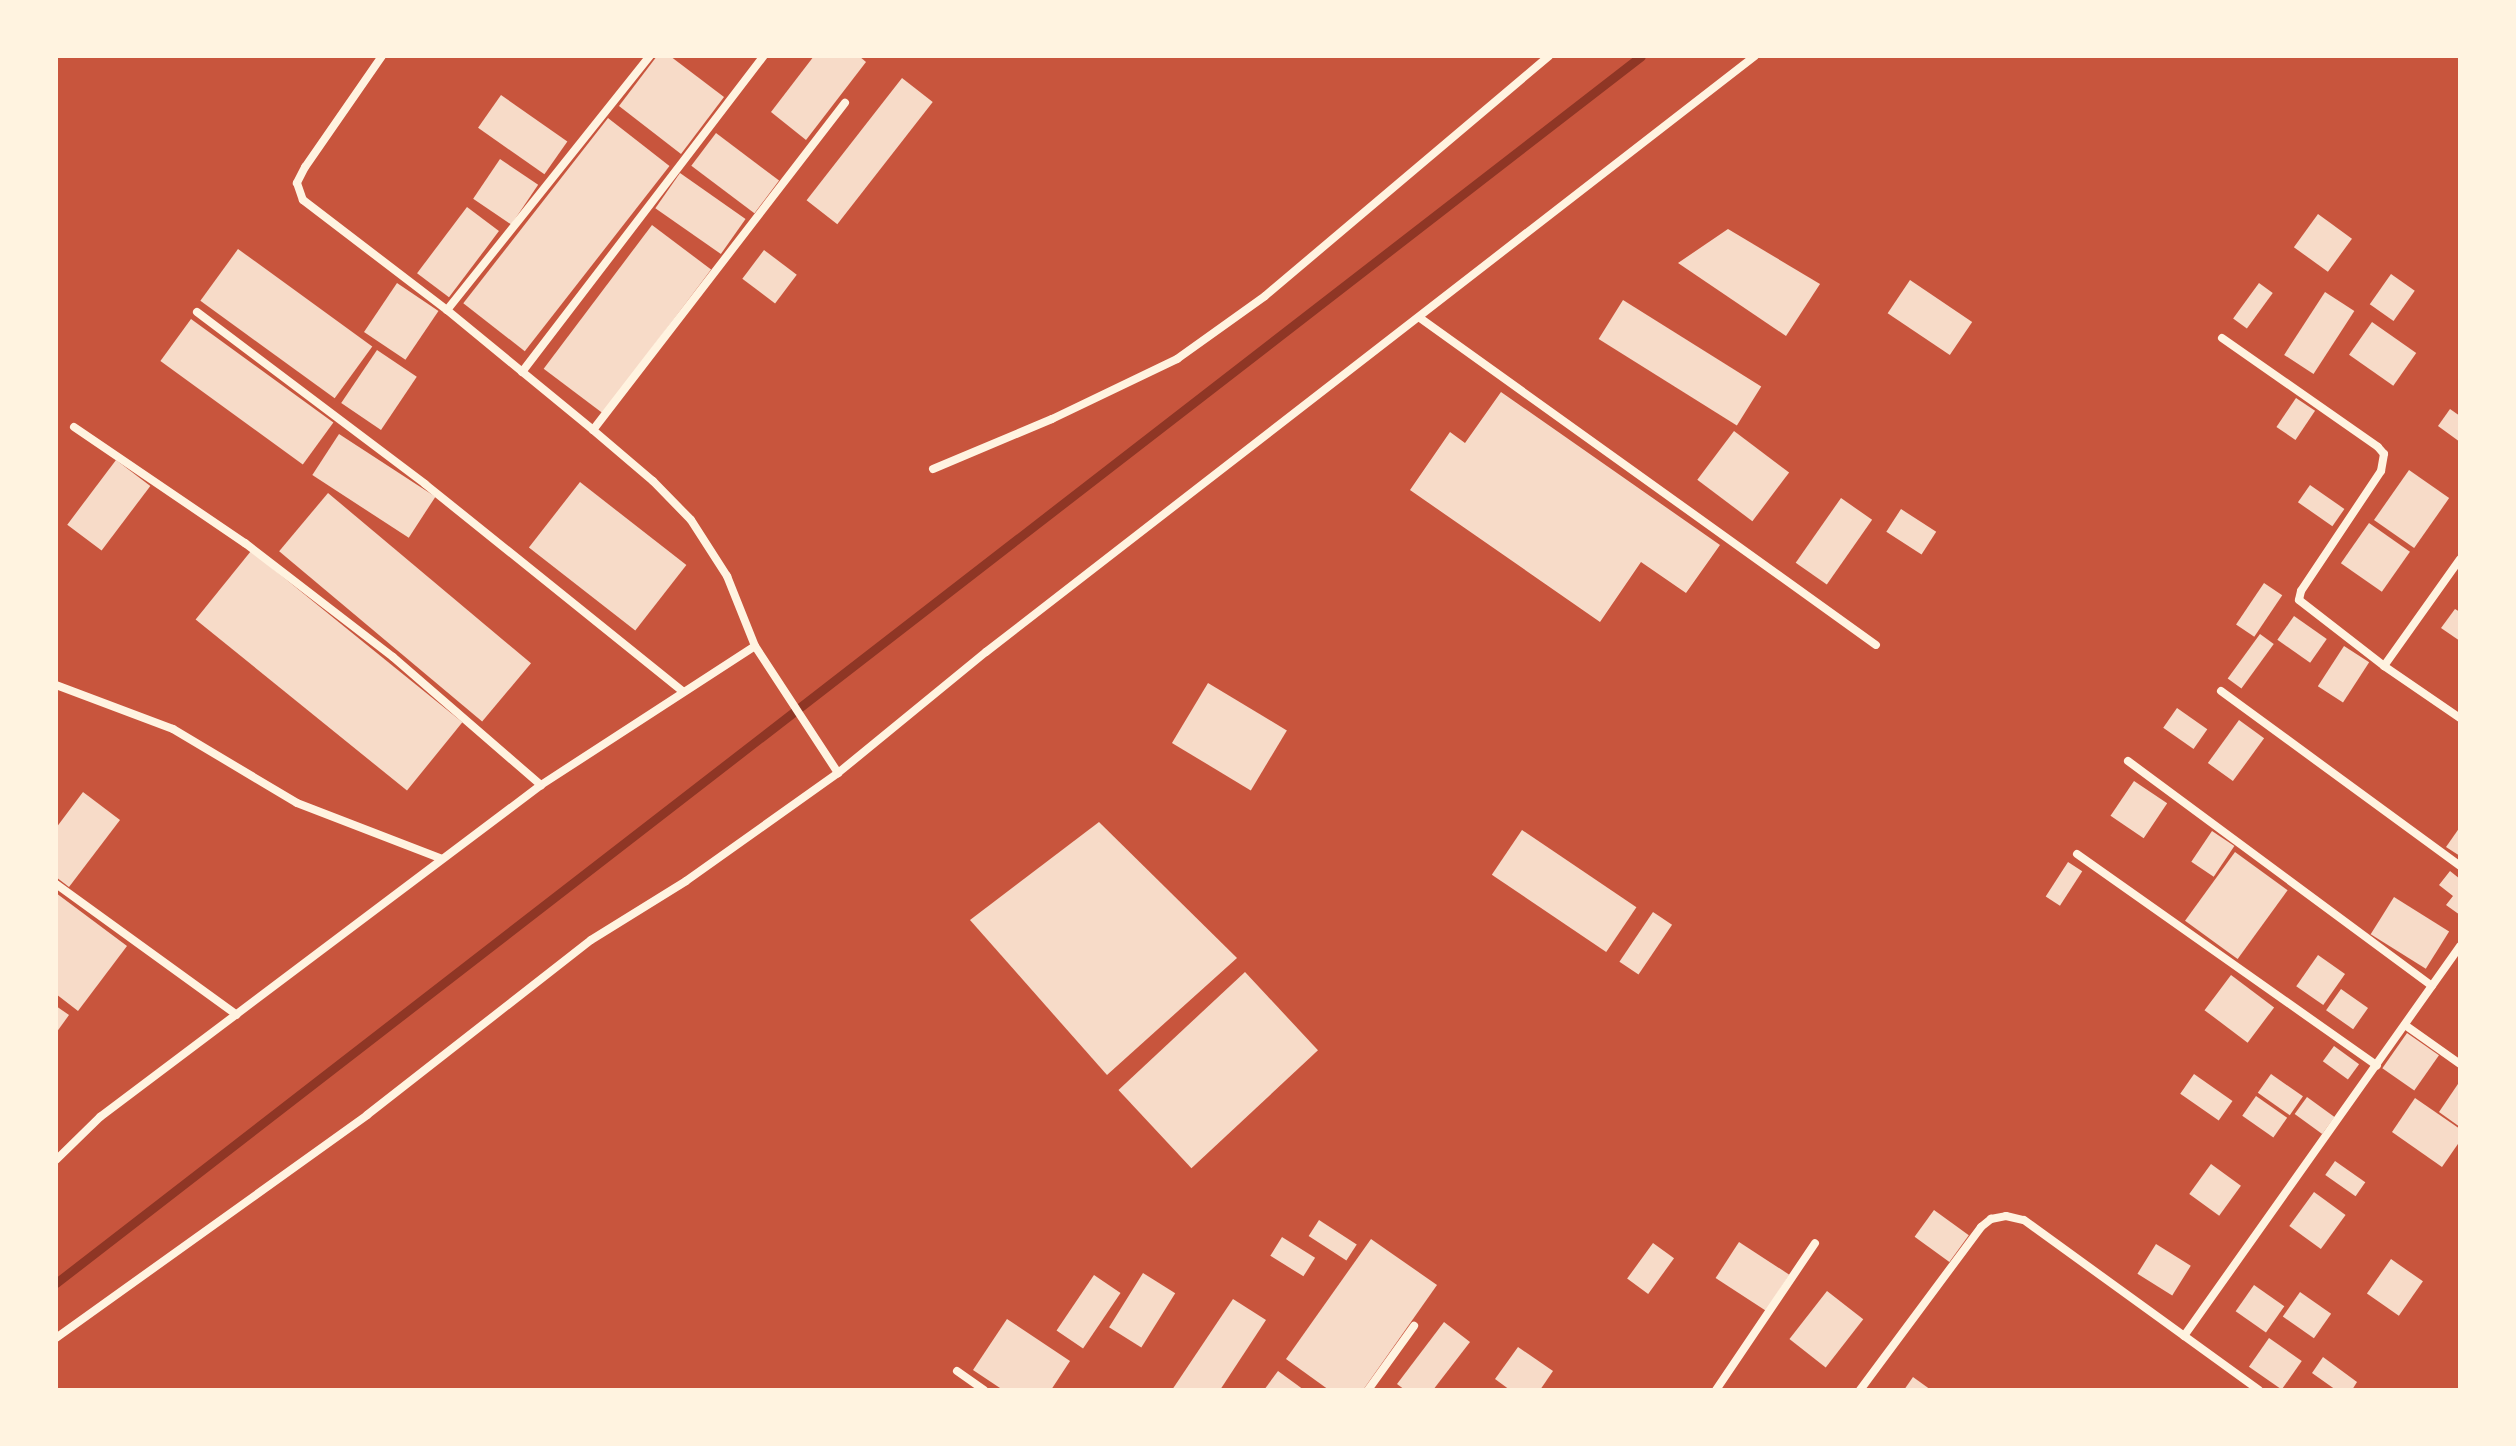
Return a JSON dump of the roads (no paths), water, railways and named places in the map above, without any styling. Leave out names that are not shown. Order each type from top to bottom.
[{"type":"street","points":[[382,56],[305,167],[297,189],[315,212],[447,310],[653,481],[691,520],[727,576],[755,646],[800,720],[838,773]]},
{"type":"street","points":[[447,310],[650,56]]},
{"type":"street","points":[[522,372],[764,56]]},
{"type":"street","points":[[933,469],[1052,419],[1177,359],[1265,296],[1549,56]]},
{"type":"street","points":[[56,1338],[367,1115],[591,940],[686,881],[838,773],[986,652],[1420,318],[1639,142],[1755,56]]},
{"type":"street","points":[[593,430],[845,103]]},
{"type":"street","points":[[197,312],[425,484],[682,691]]},
{"type":"street","points":[[1420,318],[1876,645]]},
{"type":"street","points":[[2222,338],[2384,454],[2381,471],[2301,591],[2299,600],[2384,666],[2460,718]]},
{"type":"street","points":[[74,427],[270,562],[393,657],[541,785]]},
{"type":"street","points":[[2384,666],[2460,559]]},
{"type":"street","points":[[56,1160],[100,1117],[541,785],[755,646]]},
{"type":"street","points":[[56,685],[173,729],[297,803],[442,859]]},
{"type":"street","points":[[2221,691],[2460,866]]},
{"type":"street","points":[[2128,761],[2432,986]]},
{"type":"street","points":[[2077,854],[2377,1066]]},
{"type":"street","points":[[56,884],[237,1015]]},
{"type":"street","points":[[2184,1336],[2460,946]]},
{"type":"street","points":[[2405,1025],[2460,1064]]},
{"type":"street","points":[[1860,1390],[1981,1227],[1991,1219],[2006,1216],[2024,1220],[2259,1390]]},
{"type":"street","points":[[1716,1390],[1815,1243]]},
{"type":"street","points":[[1368,1390],[1414,1326]]},
{"type":"street","points":[[957,1371],[984,1390]]},
{"type":"waterway","points":[[56,1283],[1641,56]]}]
